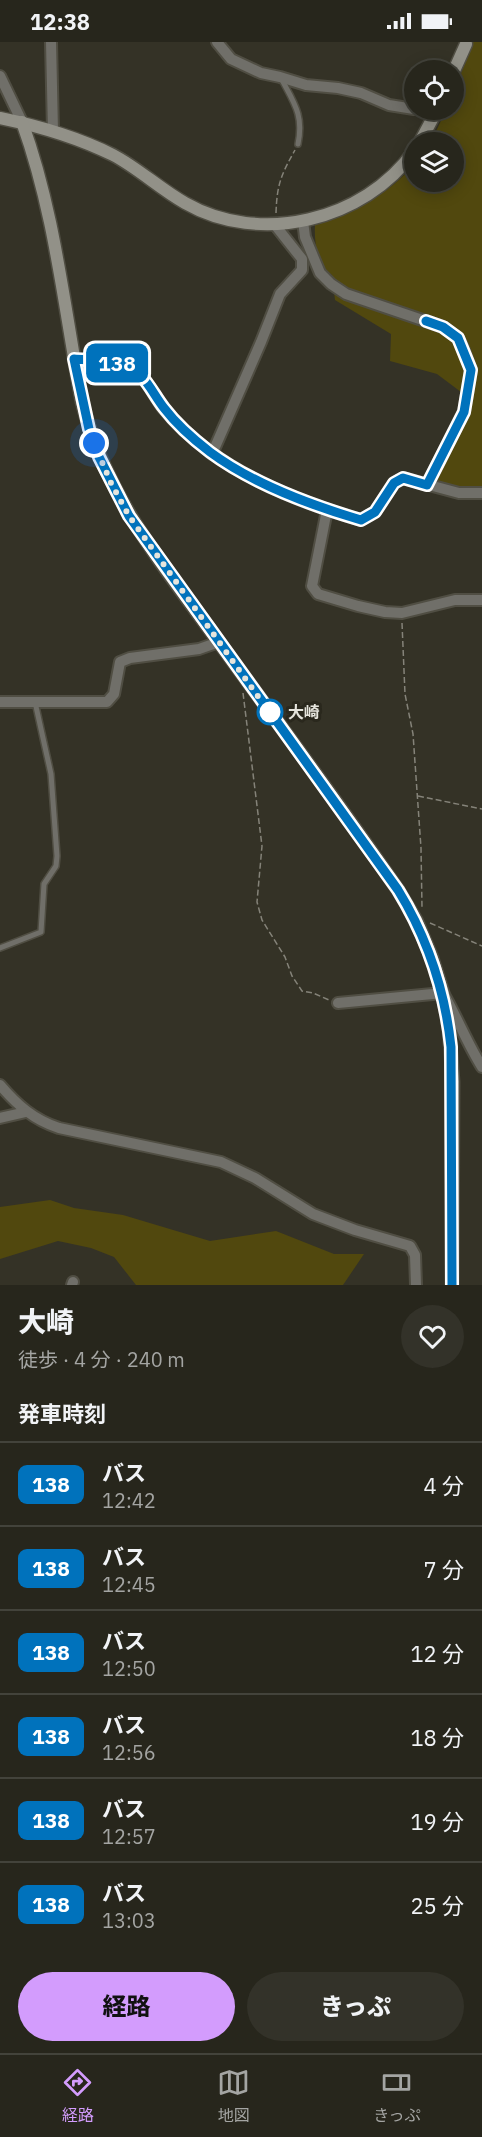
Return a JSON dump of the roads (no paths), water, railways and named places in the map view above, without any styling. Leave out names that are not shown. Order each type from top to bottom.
[{"type":"street","points":[[51,42],[53,130]]},
{"type":"street","points":[[217,42],[231,59],[261,73],[306,85],[361,93],[389,105],[404,107]]},
{"type":"street","points":[[458,60],[465,43]]},
{"type":"street","points":[[0,76],[22,122],[36,163],[49,213],[74,359],[89,429],[111,483],[129,516],[418,919],[443,993],[450,1038],[453,1082],[452,1285]]},
{"type":"street","points":[[0,118],[53,130],[114,155],[185,203],[238,222],[275,225],[303,221],[340,209],[377,188],[404,163]]},
{"type":"street","points":[[303,221],[305,237],[320,273],[331,284],[346,294],[443,327],[458,338],[463,348],[471,370],[464,412],[427,485]]},
{"type":"street","points":[[212,454],[280,294],[302,270],[302,260],[275,225]]},
{"type":"street","points":[[74,359],[124,364],[140,374],[164,408],[185,432],[212,454],[246,475],[327,510],[361,520],[375,512],[394,483],[403,478],[459,493],[482,494]]},
{"type":"street","points":[[327,510],[312,586],[318,594],[358,606],[402,613],[454,600],[482,600]]},
{"type":"street","points":[[0,702],[107,702],[114,694],[120,662],[130,657],[199,649],[219,642]]},
{"type":"street","points":[[338,1004],[443,993]]},
{"type":"street","points":[[443,993],[482,1067]]},
{"type":"street","points":[[0,1085],[26,1112],[42,1122],[59,1128],[191,1155],[232,1166],[313,1214],[355,1230],[410,1246],[415,1255],[416,1285]]},
{"type":"street","points":[[0,1118],[26,1112]]},
{"type":"lane","points":[[280,77],[298,113],[302,127],[298,144]]},
{"type":"lane","points":[[0,948],[41,932],[44,884],[56,866],[51,774],[35,702]]},
{"type":"place","name":"大崎","points":[[270,712]]}]
